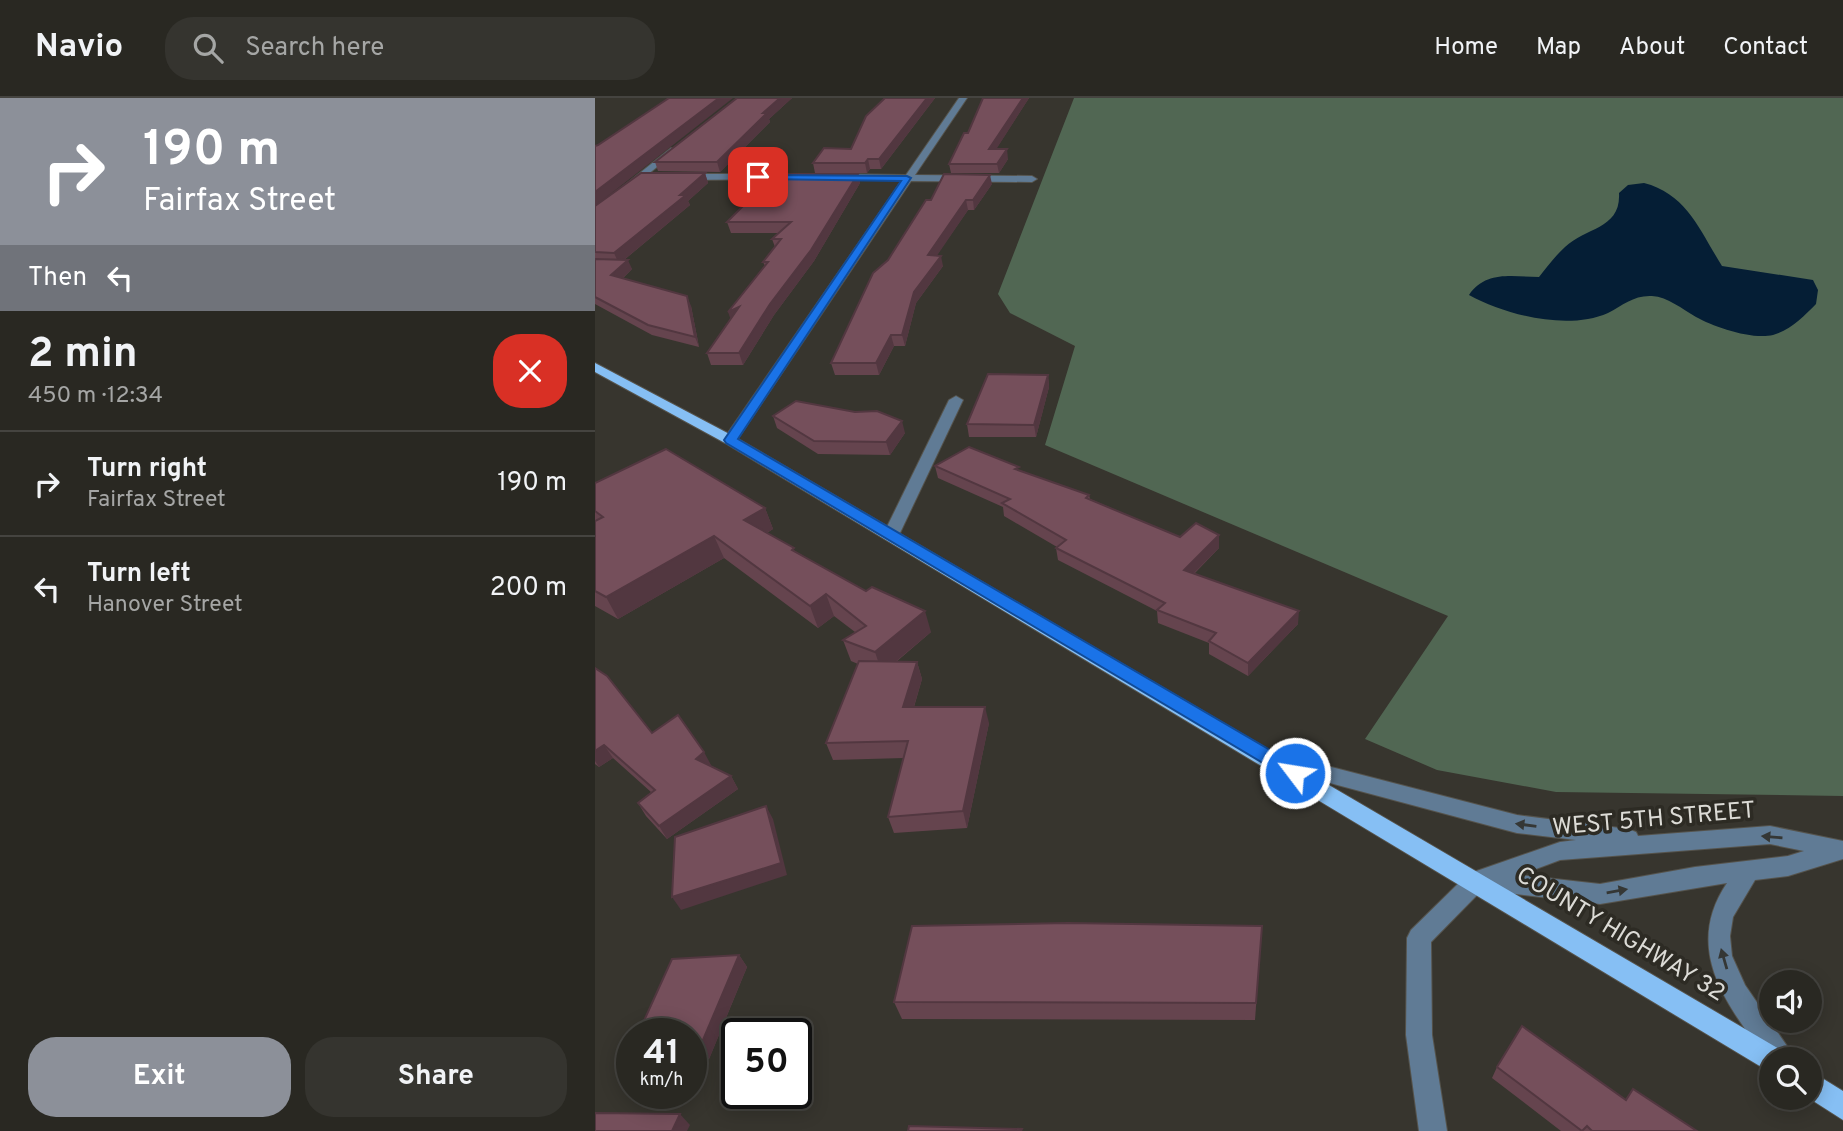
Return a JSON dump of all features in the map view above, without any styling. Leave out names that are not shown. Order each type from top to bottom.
[{"type":"main road","name":"WEST 5TH STREET","points":[[595,367],[730,440],[1476,881]]},
{"type":"main road","name":"COUNTY HIGHWAY 32","points":[[1476,881],[1759,1051]]},
{"type":"main road","points":[[1822,1092],[1843,1107]]},
{"type":"street","points":[[730,440],[963,98]]},
{"type":"street","points":[[595,214],[683,143]]},
{"type":"street","points":[[639,177],[1032,179]]},
{"type":"street","points":[[891,535],[956,400]]},
{"type":"street","points":[[1272,760],[1517,824],[1667,843]]},
{"type":"street","name":"WEST 5TH STREET","points":[[1476,881],[1560,851],[1770,835],[1841,850]]},
{"type":"street","name":"WEST 5TH STREET","points":[[1476,881],[1600,894],[1788,866],[1841,850]]},
{"type":"street","points":[[1749,870],[1732,894],[1720,919],[1720,956],[1741,1004],[1774,1047]]},
{"type":"street","points":[[1433,1131],[1419,1035],[1419,938],[1476,881]]},
{"type":"green space","points":[[1074,98],[1843,98],[1843,796],[1556,792],[1437,770],[1365,739],[1448,616],[1045,445],[1075,346],[1010,313],[998,294]]},
{"type":"water","points":[[1644,183],[1659,188],[1682,205],[1699,227],[1722,266],[1813,280],[1818,290],[1816,304],[1786,330],[1773,335],[1755,336],[1713,325],[1669,301],[1652,296],[1634,299],[1608,313],[1574,321],[1518,314],[1469,295],[1476,287],[1492,278],[1539,277],[1573,240],[1608,221],[1618,205],[1619,193],[1628,185]]},
{"type":"building","points":[[669,98],[719,98],[595,192],[595,146]]},
{"type":"building","points":[[737,98],[780,98],[717,162],[655,162]]},
{"type":"building","points":[[885,98],[927,98],[879,159],[868,159],[865,163],[813,163],[824,148],[851,149],[866,116]]},
{"type":"building","points":[[983,98],[1023,98],[989,149],[1007,149],[997,164],[949,164],[964,133],[968,133]]},
{"type":"building","points":[[641,173],[705,173],[680,195],[686,195],[614,253],[595,252],[595,206]]},
{"type":"building","points":[[783,174],[858,174],[811,250],[770,304],[739,353],[707,353],[739,307],[728,312],[768,262],[763,262],[781,239],[772,239],[791,222],[727,222],[756,193],[768,192]]},
{"type":"building","points":[[944,174],[990,175],[973,200],[966,200],[928,255],[941,256],[914,292],[902,335],[891,335],[876,363],[831,363],[873,273],[888,260],[926,200],[931,200]]},
{"type":"building","points":[[595,259],[628,260],[611,275],[687,296],[695,337],[648,325],[595,297]]},
{"type":"building","points":[[988,374],[1048,375],[1034,425],[967,424]]},
{"type":"building","points":[[796,401],[855,412],[877,411],[902,421],[886,442],[814,441],[773,416]]},
{"type":"building","points":[[969,447],[1019,467],[1015,469],[1089,495],[1086,498],[1180,537],[1196,523],[1219,535],[1184,570],[1299,611],[1248,663],[1209,641],[1216,633],[1157,610],[1165,603],[1056,548],[1066,540],[1002,503],[1010,499],[935,466]]},
{"type":"building","points":[[666,449],[765,508],[744,520],[866,591],[872,587],[925,611],[875,652],[843,640],[866,626],[826,594],[810,606],[714,536],[606,597],[595,591],[595,521],[603,517],[595,511],[595,483]]},
{"type":"building","points":[[859,661],[917,662],[903,707],[985,707],[963,811],[888,817],[908,741],[826,743]]},
{"type":"building","points":[[595,668],[607,676],[652,733],[678,715],[704,752],[696,759],[731,776],[659,826],[638,803],[655,790],[604,745],[595,751]]},
{"type":"building","points":[[766,806],[781,863],[672,897],[675,837]]},
{"type":"building","points":[[1068,923],[1262,926],[1256,1003],[894,1002],[912,926]]},
{"type":"building","points":[[739,955],[707,1030],[707,1018],[645,1018],[672,959]]},
{"type":"building","points":[[1522,1026],[1626,1100],[1633,1089],[1697,1131],[1592,1131],[1587,1126],[1582,1131],[1497,1067]]},
{"type":"building","points":[[595,1113],[680,1114],[672,1131],[595,1131]]},
{"type":"building","points":[[909,1126],[1022,1129],[908,1131]]},
{"type":"route","points":[[758,177],[907,178],[730,440],[1029,619],[1295,773]]}]
